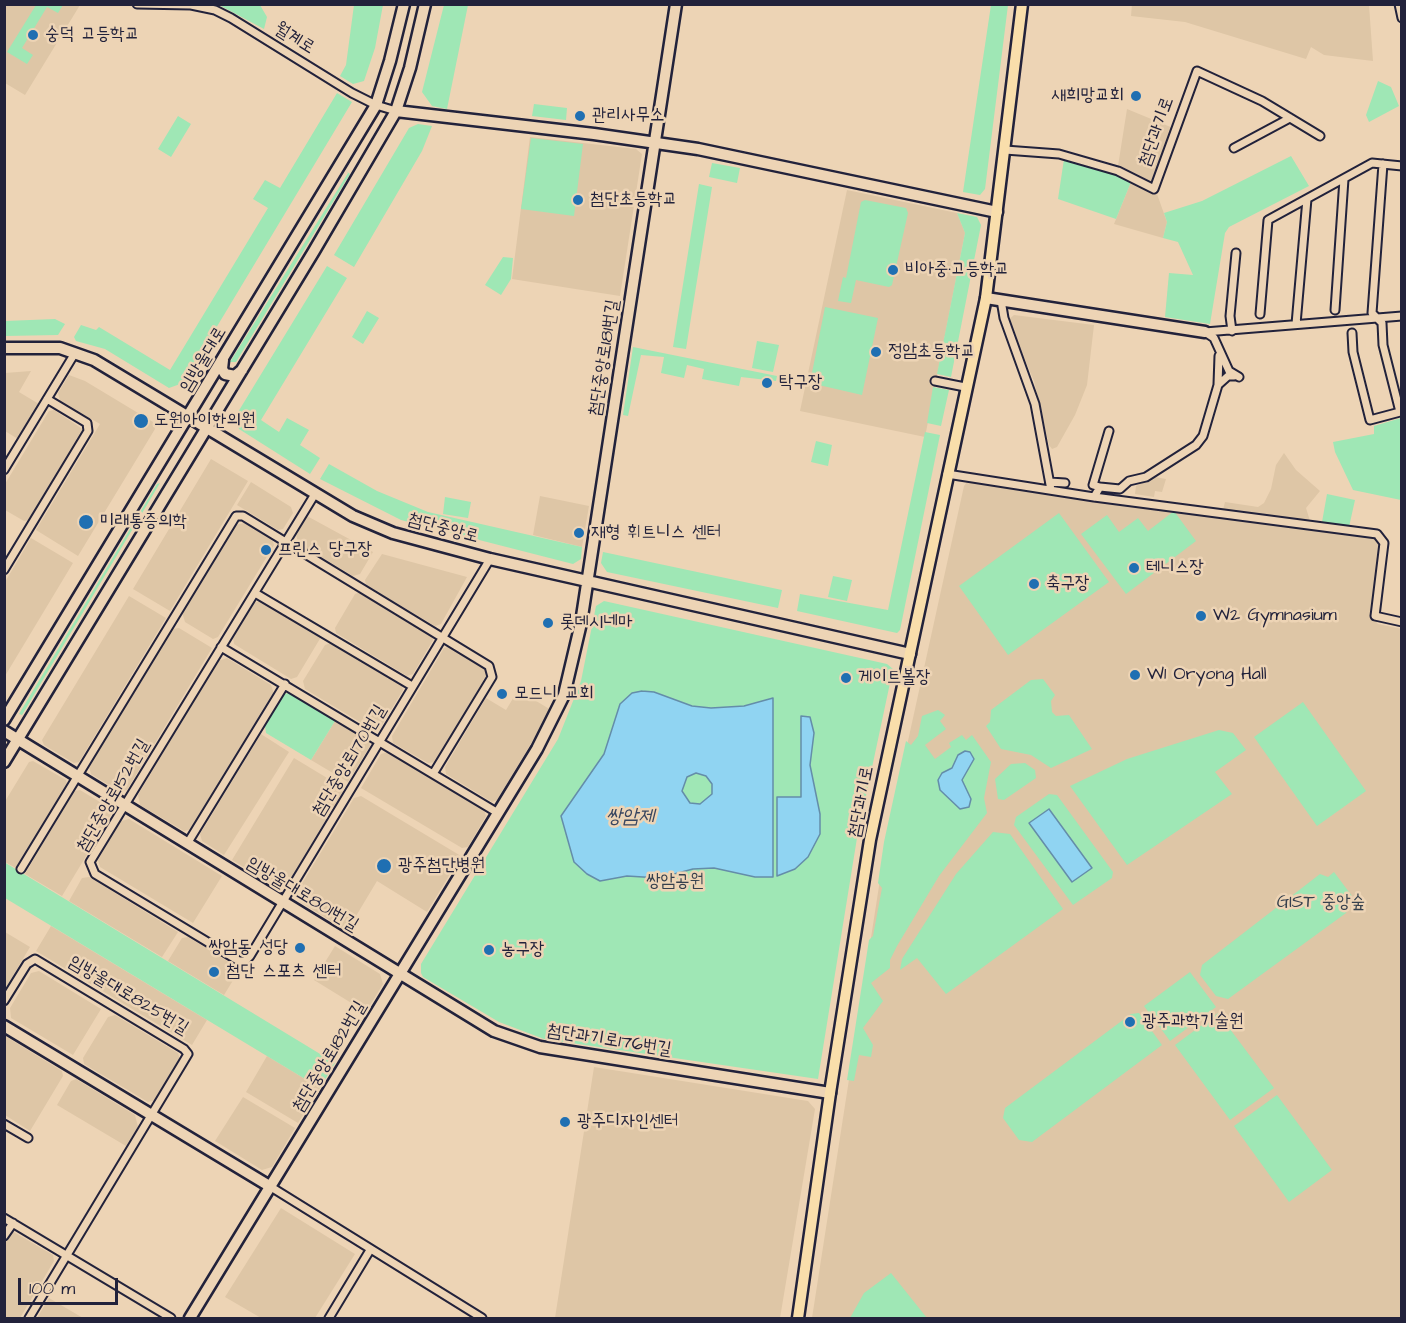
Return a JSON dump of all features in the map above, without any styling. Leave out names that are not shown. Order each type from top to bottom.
[{"type":"main road","name":"첨단과기로","points":[[798,1318],[830,1093],[870,840],[965,387],[986,298],[1022,4]]},
{"type":"street","name":"월계로","points":[[137,4],[191,5],[214,10],[376,105],[396,111]]},
{"type":"street","name":"임방울대로","points":[[4,720],[376,105],[404,4]]},
{"type":"street","name":"임방울대로","points":[[4,762],[396,111],[410,68],[425,4]]},
{"type":"street","name":"첨단중앙로181번길","points":[[587,579],[676,4]]},
{"type":"street","points":[[1399,4],[1401,18]]},
{"type":"street","name":"첨단과기로","points":[[1005,150],[1059,154],[1118,171],[1154,189],[1197,71],[1262,101],[1320,136]]},
{"type":"street","points":[[396,111],[654,142],[998,212]]},
{"type":"street","points":[[1234,148],[1290,118]]},
{"type":"street","points":[[349,151],[356,145],[365,147],[369,156],[367,162]]},
{"type":"street","points":[[1260,314],[1268,220],[1372,163],[1401,166]]},
{"type":"street","points":[[1352,333],[1353,352],[1370,420],[1401,412],[1383,345],[1382,323],[1376,318],[1372,307],[1383,164]]},
{"type":"street","points":[[1335,310],[1344,179]]},
{"type":"street","points":[[1296,324],[1307,199]]},
{"type":"street","points":[[1232,331],[1230,316],[1236,253]]},
{"type":"street","points":[[986,298],[1205,332],[1401,316]]},
{"type":"street","points":[[1001,300],[1004,318],[1035,404],[1052,490]]},
{"type":"street","points":[[1109,431],[1093,485],[1120,489],[1129,481],[1146,477],[1196,445],[1203,436],[1217,387],[1218,351],[1214,338],[1205,332]]},
{"type":"street","name":"첨단중앙로","points":[[4,348],[48,347],[75,353],[109,369],[353,516],[393,533],[489,559],[587,579],[910,654]]},
{"type":"street","points":[[1217,387],[1225,377],[1237,377],[1218,351]]},
{"type":"street","points":[[4,470],[75,353]]},
{"type":"street","points":[[224,359],[221,366],[225,375],[235,376],[242,370]]},
{"type":"street","points":[[935,381],[965,387]]},
{"type":"street","points":[[4,570],[88,431],[87,423],[47,399]]},
{"type":"street","points":[[157,468],[164,462],[173,463],[177,469],[175,480]]},
{"type":"street","points":[[947,474],[1094,497],[1377,534],[1384,543],[1375,616],[1401,622]]},
{"type":"street","points":[[1050,482],[1065,483]]},
{"type":"street","points":[[1094,497],[1100,486]]},
{"type":"street","name":"첨단중앙로152번길","points":[[283,902],[248,959],[239,961],[92,871],[90,862],[315,494]]},
{"type":"street","points":[[21,869],[236,516],[243,516],[489,666],[492,676],[433,774]]},
{"type":"street","name":"첨단중앙로170번길","points":[[283,902],[489,559]]},
{"type":"street","name":"첨단중앙로182번길","points":[[190,1318],[550,726],[564,695],[575,654],[587,579]]},
{"type":"street","points":[[255,593],[412,686]]},
{"type":"street","points":[[221,648],[285,684],[498,813]]},
{"type":"street","points":[[188,844],[285,684]]},
{"type":"street","name":"임방울대로801번길","points":[[4,732],[400,974]]},
{"type":"street","name":"임방울대로825번길","points":[[4,1001],[27,964],[34,959],[187,1051],[188,1057],[29,1318]]},
{"type":"street","name":"첨단과기로176번길","points":[[400,974],[494,1031],[540,1047],[830,1093]]},
{"type":"street","points":[[4,1026],[153,1114],[482,1318]]},
{"type":"street","points":[[4,1124],[28,1138]]},
{"type":"street","points":[[4,1218],[171,1318]]},
{"type":"street","points":[[4,1236],[13,1223]]},
{"type":"street","points":[[329,1318],[370,1250]]},
{"type":"shaded area","points":[[1132,4],[1369,5],[1373,61],[1324,55],[1311,47],[1306,59],[1185,22],[1131,16]]},
{"type":"shaded area","name":"숭덕 고등학교","points":[[4,5],[80,5],[25,95],[5,83]]},
{"type":"shaded area","points":[[1127,109],[1173,128],[1151,184],[1118,166]]},
{"type":"shaded area","name":"첨단초등학교","points":[[530,137],[636,149],[642,154],[620,296],[512,279]]},
{"type":"shaded area","points":[[1131,182],[1157,194],[1167,222],[1163,238],[1114,224]]},
{"type":"shaded area","points":[[847,190],[957,213],[965,233],[925,437],[800,411]]},
{"type":"shaded area","points":[[1014,315],[1094,325],[1087,385],[1075,415],[1057,447],[1052,449],[1049,445],[1034,381],[1008,320]]},
{"type":"shaded area","points":[[31,371],[19,392],[39,404],[18,439],[5,431],[5,373]]},
{"type":"shaded area","points":[[69,375],[85,381],[153,422],[155,429],[78,556],[36,530],[100,424],[60,401],[58,393]]},
{"type":"shaded area","points":[[54,410],[84,430],[29,520],[24,521],[5,510],[5,484],[49,411]]},
{"type":"shaded area","points":[[1284,453],[1296,470],[1320,491],[1306,508],[1310,521],[1223,510],[1225,502],[1258,507],[1264,503],[1271,489],[1276,465]]},
{"type":"shaded area","points":[[211,459],[248,481],[170,611],[133,589]]},
{"type":"shaded area","points":[[1155,477],[1166,479],[1162,492],[1155,491],[1154,497],[1135,494],[1136,486]]},
{"type":"shaded area","points":[[251,482],[291,507],[293,513],[283,529],[278,530],[237,505]]},
{"type":"shaded area","name":"광주과학기술원","points":[[967,482],[1376,536],[1382,542],[1373,617],[1378,624],[1402,629],[1401,1318],[812,1318],[886,841],[964,486]]},
{"type":"shaded area","points":[[540,496],[589,506],[582,547],[533,535]]},
{"type":"shaded area","points":[[307,516],[373,552],[360,574],[353,576],[298,543],[296,534]]},
{"type":"shaded area","points":[[244,523],[272,539],[274,545],[218,637],[213,639],[185,622],[182,612],[235,525]]},
{"type":"shaded area","points":[[31,538],[73,563],[5,676],[5,582]]},
{"type":"shaded area","points":[[382,554],[467,577],[441,624],[435,626],[366,585],[365,580]]},
{"type":"shaded area","points":[[361,592],[432,635],[433,640],[413,674],[407,676],[336,633],[335,628],[355,594]]},
{"type":"shaded area","points":[[129,596],[166,618],[79,762],[74,763],[44,745],[42,740]]},
{"type":"shaded area","points":[[261,601],[321,637],[297,677],[291,679],[234,644],[233,638],[253,603]]},
{"type":"shaded area","points":[[179,628],[212,648],[127,790],[120,792],[91,774],[89,767],[172,629]]},
{"type":"shaded area","points":[[331,643],[402,685],[403,690],[379,730],[375,731],[305,689],[303,681],[325,645]]},
{"type":"shaded area","points":[[449,647],[486,668],[487,674],[435,762],[428,763],[393,743],[392,736],[444,648]]},
{"type":"shaded area","points":[[227,658],[271,685],[274,694],[192,829],[184,831],[140,805],[138,795],[218,661]]},
{"type":"shaded area","points":[[518,690],[551,710],[497,800],[492,802],[446,774],[445,767],[486,698],[506,710]]},
{"type":"shaded area","points":[[335,721],[369,741],[370,746],[348,782],[311,760]]},
{"type":"shaded area","points":[[261,734],[289,752],[224,855],[202,841],[200,834]]},
{"type":"shaded area","points":[[388,752],[484,810],[486,816],[468,847],[462,848],[361,788],[381,754]]},
{"type":"shaded area","points":[[294,758],[342,787],[343,791],[286,886],[278,888],[232,860]]},
{"type":"shaded area","points":[[33,761],[66,780],[67,784],[16,868],[5,862],[4,803],[29,762]]},
{"type":"shaded area","points":[[80,790],[110,808],[112,813],[62,896],[25,874],[74,791]]},
{"type":"shaded area","name":"광주첨단병원","points":[[361,796],[461,856],[427,912],[377,881],[347,931],[300,902],[298,890],[354,798]]},
{"type":"shaded area","points":[[129,819],[222,876],[193,923],[100,867],[98,860],[121,821]]},
{"type":"shaded area","points":[[89,877],[178,932],[162,957],[69,901],[82,878]]},
{"type":"shaded area","points":[[51,926],[207,1020],[192,1045],[36,951]]},
{"type":"shaded area","points":[[5,932],[30,947],[5,989]]},
{"type":"shaded area","points":[[188,937],[240,969],[224,995],[168,961],[182,938]]},
{"type":"shaded area","points":[[335,946],[380,974],[383,984],[366,1012],[314,980]]},
{"type":"shaded area","points":[[39,971],[101,1009],[73,1055],[11,1018],[10,1008],[31,973]]},
{"type":"shaded area","points":[[115,1015],[178,1053],[180,1060],[156,1100],[148,1102],[84,1064],[83,1058],[108,1017]]},
{"type":"shaded area","points":[[5,1036],[62,1071],[63,1076],[30,1131],[5,1115]]},
{"type":"shaded area","points":[[267,1056],[320,1088],[298,1123],[246,1092]]},
{"type":"shaded area","points":[[594,1067],[808,1101],[815,1109],[780,1318],[555,1318]]},
{"type":"shaded area","points":[[76,1079],[135,1115],[138,1127],[126,1146],[57,1105],[71,1081]]},
{"type":"shaded area","points":[[243,1097],[295,1128],[272,1167],[262,1170],[215,1141]]},
{"type":"shaded area","points":[[281,1208],[355,1254],[315,1318],[261,1318],[225,1297]]},
{"type":"shaded area","points":[[12,1231],[53,1255],[54,1261],[20,1318],[5,1318],[5,1243]]},
{"type":"shaded area","points":[[49,1298],[83,1318],[37,1318]]},
{"type":"green space","points":[[36,5],[63,5],[58,13],[47,7],[22,48],[33,55],[27,64],[7,52]]},
{"type":"green space","points":[[219,5],[260,5],[267,17],[264,29]]},
{"type":"green space","points":[[354,5],[383,5],[375,48],[364,81],[353,84],[340,76],[346,65]]},
{"type":"green space","points":[[444,5],[468,5],[447,109],[432,106],[422,92]]},
{"type":"green space","points":[[991,5],[1008,5],[985,189],[980,195],[963,192]]},
{"type":"green space","points":[[1378,81],[1391,87],[1399,106],[1369,122],[1366,115]]},
{"type":"green space","points":[[337,93],[352,102],[183,383],[169,388],[105,349],[76,341],[74,337],[81,325],[96,330],[99,327],[170,370],[268,208],[253,199],[265,180],[280,188]]},
{"type":"green space","points":[[534,104],[567,108],[566,120],[532,116]]},
{"type":"green space","points":[[178,116],[191,124],[171,157],[158,149]]},
{"type":"green space","points":[[418,124],[432,126],[422,151],[354,267],[334,255],[409,128]]},
{"type":"green space","points":[[531,138],[583,144],[574,216],[521,209]]},
{"type":"green space","points":[[1291,156],[1309,186],[1229,227],[1225,233],[1210,324],[1165,317],[1169,273],[1193,275],[1178,242],[1163,238],[1167,222],[1164,213],[1202,201]]},
{"type":"green space","points":[[1064,159],[1114,174],[1131,182],[1116,219],[1058,199]]},
{"type":"green space","points":[[712,163],[740,168],[737,183],[709,177]]},
{"type":"green space","points":[[346,171],[350,174],[236,362],[230,362],[348,173]]},
{"type":"green space","points":[[699,184],[712,187],[686,349],[673,347]]},
{"type":"green space","points":[[865,200],[906,208],[908,213],[892,285],[889,287],[856,280],[851,303],[838,301],[843,277],[846,278],[861,202]]},
{"type":"green space","points":[[957,213],[977,217],[981,225],[951,377],[937,374],[965,233]]},
{"type":"green space","points":[[503,257],[513,258],[511,279],[501,295],[485,285]]},
{"type":"green space","points":[[327,266],[347,278],[261,420],[279,432],[287,418],[309,430],[300,445],[320,458],[310,474],[239,429],[235,417]]},
{"type":"green space","points":[[825,307],[878,318],[862,395],[810,383]]},
{"type":"green space","points":[[367,311],[379,318],[363,344],[352,337]]},
{"type":"green space","points":[[55,319],[65,324],[58,335],[5,336],[5,321]]},
{"type":"green space","points":[[757,341],[779,345],[773,372],[752,368]]},
{"type":"green space","points":[[633,347],[777,376],[776,381],[741,377],[739,386],[702,379],[704,369],[687,365],[684,378],[661,373],[664,357],[641,355],[628,416],[623,415]]},
{"type":"green space","points":[[933,387],[949,390],[941,426],[927,423]]},
{"type":"green space","points":[[1401,418],[1401,500],[1353,490],[1335,452],[1333,442],[1374,434],[1374,426]]},
{"type":"green space","points":[[925,432],[940,435],[900,630],[897,633],[797,611],[800,594],[888,610]]},
{"type":"green space","points":[[816,441],[832,445],[828,466],[811,462]]},
{"type":"green space","points":[[329,464],[377,491],[428,512],[582,547],[581,559],[573,564],[401,520],[320,479]]},
{"type":"green space","points":[[160,483],[22,715],[19,714],[157,484]]},
{"type":"green space","points":[[1327,494],[1355,500],[1349,527],[1322,522]]},
{"type":"green space","points":[[445,497],[471,502],[468,518],[443,514]]},
{"type":"green space","name":"테니스장","points":[[1174,511],[1196,541],[1126,594],[1081,534],[1107,515],[1119,532],[1138,518],[1148,531]]},
{"type":"green space","name":"축구장","points":[[1059,513],[1109,582],[1008,655],[959,586]]},
{"type":"green space","points":[[603,552],[782,590],[778,608],[607,572],[601,563]]},
{"type":"green space","points":[[833,576],[852,580],[847,601],[828,597]]},
{"type":"green space","name":"쌍암공원","points":[[604,601],[887,664],[893,669],[857,838],[818,1079],[544,1039],[499,1022],[423,977],[421,973],[421,964],[558,739],[581,681],[596,606]]},
{"type":"green space","points":[[1043,679],[1055,695],[1051,701],[1052,712],[1056,716],[1069,715],[1092,749],[1051,768],[1031,755],[1001,749],[986,726],[990,722],[991,710],[1031,680]]},
{"type":"green space","points":[[289,693],[335,721],[311,760],[266,733],[265,726],[284,694]]},
{"type":"green space","points":[[1303,702],[1366,791],[1317,826],[1254,737]]},
{"type":"green space","points":[[938,710],[945,715],[940,721],[946,729],[925,745],[935,759],[951,747],[949,743],[962,735],[966,740],[972,735],[991,762],[984,798],[987,813],[939,876],[897,946],[890,960],[890,968],[871,983],[883,1001],[863,1028],[873,1045],[871,1057],[859,1055],[854,1081],[847,1080],[869,940],[873,936],[882,888],[878,883],[884,842],[906,741],[911,745],[918,736],[922,716]]},
{"type":"green space","points":[[1219,730],[1233,733],[1246,750],[1215,772],[1232,794],[1127,865],[1070,786],[1127,759]]},
{"type":"green space","points":[[1025,763],[1035,770],[1036,778],[1004,800],[998,799],[995,779],[1011,764]]},
{"type":"green space","points":[[1049,794],[1057,795],[1113,872],[1112,878],[1073,905],[1014,825],[1016,817]]},
{"type":"green space","points":[[993,832],[1010,834],[1063,909],[946,994],[917,958],[900,970],[902,959],[956,874]]},
{"type":"green space","points":[[4,862],[335,1063],[320,1088],[5,898]]},
{"type":"green space","name":"GIST 중앙숲","points":[[1334,872],[1352,896],[1346,913],[1228,999],[1216,996],[1200,975],[1202,965],[1320,874],[1328,877]]},
{"type":"green space","points":[[1190,972],[1216,1007],[1170,1041],[1144,1006]]},
{"type":"green space","points":[[1139,1013],[1162,1045],[1032,1142],[1019,1140],[1003,1118],[1005,1108],[1131,1014]]},
{"type":"green space","points":[[1218,1013],[1274,1088],[1230,1120],[1175,1045]]},
{"type":"green space","points":[[1277,1095],[1332,1170],[1289,1202],[1234,1126]]},
{"type":"green space","points":[[891,1273],[927,1318],[850,1318],[864,1293]]},
{"type":"water","name":"쌍암제","points":[[654,692],[692,706],[711,708],[744,706],[773,698],[773,877],[755,877],[714,868],[693,869],[659,878],[627,876],[600,881],[587,874],[574,862],[561,816],[604,754],[620,704],[632,693]],"holes":[[[696,773],[706,776],[712,784],[712,794],[700,804],[690,803],[682,791],[687,777]]]},
{"type":"water","points":[[801,716],[810,717],[814,733],[810,765],[820,814],[820,834],[808,857],[795,869],[777,876],[777,797],[801,797]]},
{"type":"water","points":[[965,751],[970,752],[974,759],[962,780],[971,799],[969,807],[960,809],[940,790],[938,780],[942,773],[952,768],[958,755]]},
{"type":"water","points":[[1049,809],[1092,868],[1072,882],[1029,823]]},
{"type":"place","name":"숭덕 고등학교","points":[[33,35]]},
{"type":"place","name":"새희망교회","points":[[1136,96]]},
{"type":"place","name":"관리사무소","points":[[580,116]]},
{"type":"place","name":"첨단초등학교","points":[[578,200]]},
{"type":"place","name":"비아중·고등학교","points":[[893,270]]},
{"type":"place","name":"정암초등학교","points":[[876,352]]},
{"type":"place","name":"탁구장","points":[[767,383]]},
{"type":"place","name":"도원아이한의원","points":[[141,421]]},
{"type":"place","name":"미래통증의학","points":[[86,522]]},
{"type":"place","name":"재형 휘트니스 센터","points":[[579,533]]},
{"type":"place","name":"프린스 당구장","points":[[266,550]]},
{"type":"place","name":"테니스장","points":[[1134,568]]},
{"type":"place","name":"축구장","points":[[1034,584]]},
{"type":"place","name":"W2 Gymnasium","points":[[1201,616]]},
{"type":"place","name":"롯데시네마","points":[[548,623]]},
{"type":"place","name":"W1 Oryong Hall","points":[[1135,675]]},
{"type":"place","name":"게이트볼장","points":[[846,678]]},
{"type":"place","name":"모드니 교회","points":[[502,694]]},
{"type":"place","name":"광주첨단병원","points":[[384,866]]},
{"type":"place","name":"쌍암동 성당","points":[[300,948]]},
{"type":"place","name":"농구장","points":[[489,950]]},
{"type":"place","name":"첨단 스포츠 센터","points":[[214,972]]},
{"type":"place","name":"광주과학기술원","points":[[1130,1022]]},
{"type":"place","name":"광주디자인센터","points":[[565,1122]]}]
